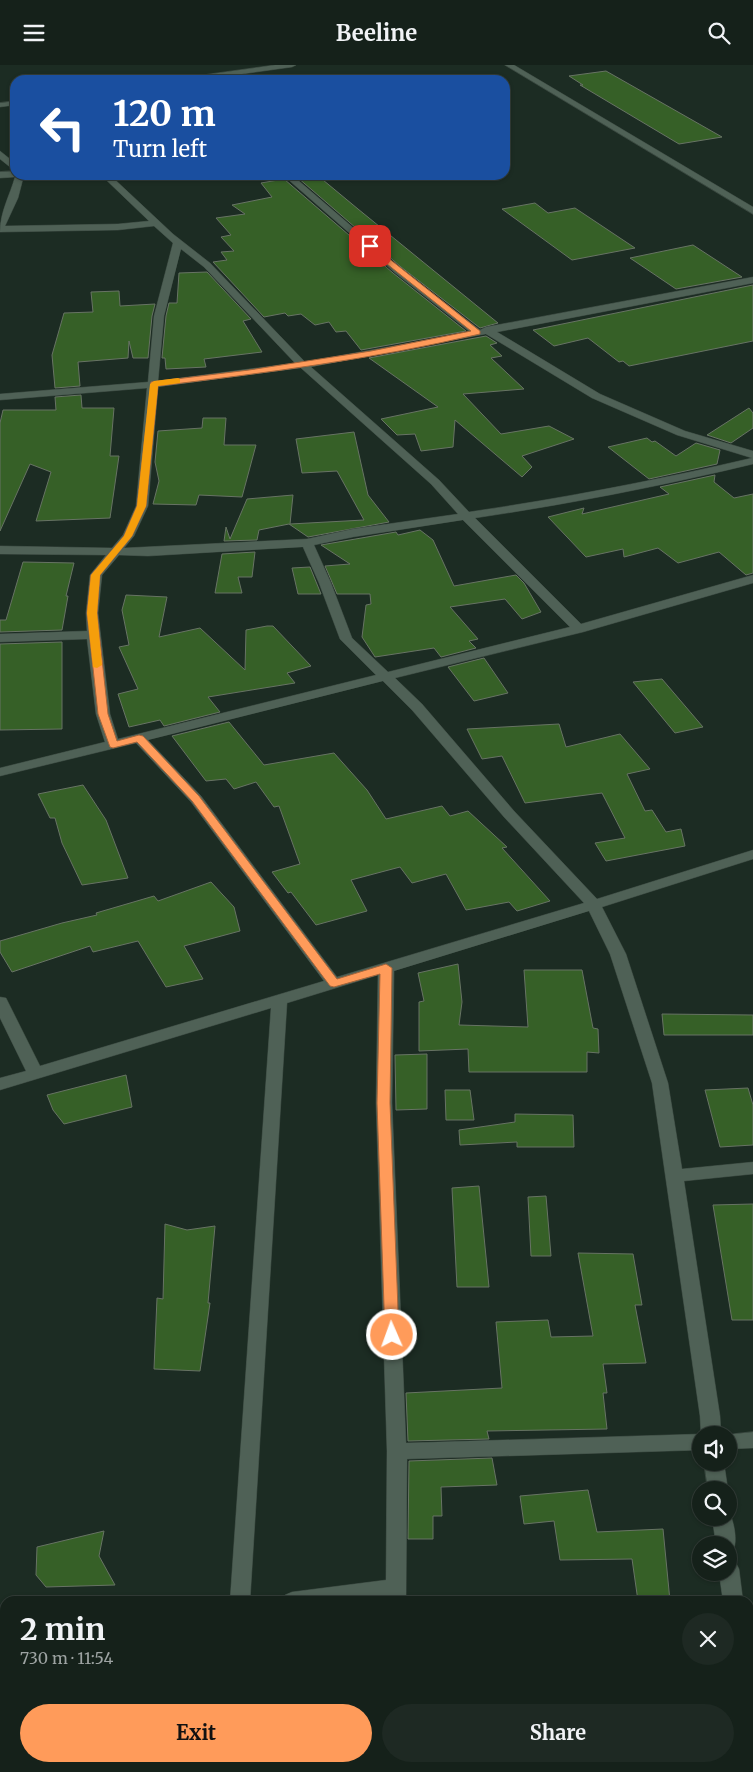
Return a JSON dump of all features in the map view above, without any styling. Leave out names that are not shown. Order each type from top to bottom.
[{"type":"street","points":[[219,75],[292,65]]},
{"type":"street","points":[[509,65],[753,211]]},
{"type":"street","points":[[0,154],[10,163]]},
{"type":"street","points":[[19,180],[14,198],[0,228],[118,227],[157,223]]},
{"type":"street","points":[[110,180],[178,242],[207,265],[302,364],[435,482],[467,517],[580,629]]},
{"type":"street","points":[[293,180],[397,270],[482,331],[596,396],[681,433],[753,455]]},
{"type":"street","points":[[113,745],[103,714],[93,635],[92,613],[96,575],[128,536],[142,506],[159,315],[178,242]]},
{"type":"street","points":[[0,397],[154,384],[302,364],[406,347],[753,280]]},
{"type":"street","points":[[0,550],[148,552],[307,543],[353,533],[467,517],[664,482],[753,461]]},
{"type":"street","points":[[307,543],[325,583],[346,639],[417,707],[509,814],[594,905],[618,954],[660,1083],[676,1176],[711,1426]]},
{"type":"street","points":[[0,772],[580,629],[753,579]]},
{"type":"street","points":[[0,637],[93,635]]},
{"type":"street","points":[[139,738],[196,799],[334,984]]},
{"type":"street","points":[[0,1083],[594,905],[753,854]]},
{"type":"street","points":[[366,1596],[396,1594],[397,1451],[384,1103],[386,968]]},
{"type":"street","points":[[240,1596],[279,1000]]},
{"type":"street","points":[[0,1003],[35,1073]]},
{"type":"street","points":[[676,1176],[753,1168]]},
{"type":"street","points":[[737,1441],[753,1440]]},
{"type":"street","points":[[397,1451],[692,1443]]},
{"type":"street","points":[[730,1581],[732,1596]]},
{"type":"building","points":[[606,71],[722,137],[679,144],[580,85],[583,85],[569,76]]},
{"type":"building","points":[[285,180],[393,273],[466,331],[361,350],[346,331],[336,332],[329,322],[315,325],[301,314],[288,316],[285,313],[264,317],[213,262],[227,260],[221,252],[234,251],[221,237],[231,235],[216,218],[245,214],[232,205],[272,197],[261,183]]},
{"type":"building","points":[[300,180],[323,180],[498,323],[480,328],[401,267]]},
{"type":"building","points":[[535,203],[548,213],[575,208],[635,248],[572,260],[502,209]]},
{"type":"building","points":[[693,245],[742,277],[676,289],[630,258]]},
{"type":"building","points":[[207,272],[251,319],[243,321],[262,352],[204,359],[206,367],[166,369],[165,358],[162,358],[166,316],[169,303],[177,303],[179,273]]},
{"type":"building","points":[[753,285],[753,341],[629,366],[623,361],[619,362],[588,338],[554,346],[533,330]]},
{"type":"building","points":[[119,291],[120,306],[155,304],[148,358],[133,358],[129,341],[128,358],[78,362],[80,386],[55,388],[52,355],[64,313],[93,312],[91,292]]},
{"type":"building","points":[[486,336],[497,343],[490,345],[502,356],[491,358],[524,389],[463,394],[501,434],[549,426],[574,439],[522,456],[532,467],[522,477],[455,420],[453,447],[421,451],[415,434],[397,435],[381,419],[438,407],[369,358]]},
{"type":"building","points":[[81,395],[82,408],[114,408],[110,456],[119,456],[110,518],[36,521],[51,472],[30,464],[0,531],[0,423],[3,410],[56,410],[55,397]]},
{"type":"building","points":[[749,408],[753,413],[753,428],[731,443],[707,435]]},
{"type":"building","points":[[203,418],[226,418],[224,445],[256,445],[242,497],[199,495],[196,505],[153,504],[159,481],[155,462],[158,431],[202,428]]},
{"type":"building","points":[[354,432],[368,495],[389,522],[308,537],[289,524],[259,530],[257,540],[224,541],[226,527],[230,539],[247,499],[293,495],[290,524],[364,520],[337,471],[302,473],[296,439]]},
{"type":"building","points":[[647,438],[652,442],[655,441],[676,456],[696,443],[720,450],[717,464],[649,479],[608,447]]},
{"type":"building","points":[[715,475],[714,482],[734,498],[753,494],[753,573],[746,575],[719,552],[678,563],[658,548],[624,557],[623,549],[586,557],[548,517],[584,508],[582,514],[669,494],[660,487]]},
{"type":"building","points":[[420,530],[433,540],[454,586],[516,575],[524,583],[541,612],[522,619],[505,599],[450,607],[478,639],[469,641],[476,648],[441,657],[434,648],[375,657],[362,637],[366,605],[371,604],[370,594],[337,594],[325,566],[350,564],[321,545],[396,532],[398,535]]},
{"type":"building","points":[[255,552],[252,577],[238,577],[242,593],[215,593],[222,554]]},
{"type":"building","points":[[23,562],[74,563],[66,596],[68,596],[62,630],[0,632],[0,620],[6,620]]},
{"type":"building","points":[[310,567],[321,594],[298,594],[292,568]]},
{"type":"building","points":[[126,595],[167,597],[159,637],[200,628],[245,670],[246,630],[273,626],[311,666],[287,673],[295,683],[208,697],[220,712],[164,726],[160,720],[129,727],[118,694],[138,689],[119,647],[129,645],[122,610]]},
{"type":"building","points":[[62,642],[62,729],[0,730],[0,644]]},
{"type":"building","points":[[484,658],[508,693],[474,701],[448,667]]},
{"type":"building","points":[[662,679],[703,727],[675,733],[633,682]]},
{"type":"building","points":[[229,722],[264,765],[334,753],[367,790],[386,819],[442,806],[450,816],[468,811],[507,847],[502,848],[550,901],[517,911],[509,902],[466,910],[446,874],[412,883],[400,867],[351,880],[367,911],[316,925],[291,892],[288,893],[272,872],[300,864],[279,806],[274,807],[256,782],[234,789],[226,779],[206,781],[172,736]]},
{"type":"building","points":[[559,724],[566,747],[620,734],[650,769],[627,774],[645,811],[652,810],[666,832],[681,829],[685,846],[606,861],[595,843],[625,838],[602,793],[525,803],[502,756],[482,759],[467,729]]},
{"type":"building","points":[[83,785],[106,820],[128,878],[82,885],[62,843],[55,818],[50,818],[38,794]]},
{"type":"building","points":[[211,882],[234,907],[240,931],[184,946],[203,979],[166,987],[138,941],[93,952],[90,946],[12,972],[0,952],[0,941],[97,915],[96,913],[154,896],[158,901]]},
{"type":"building","points":[[458,964],[462,1002],[459,1025],[528,1027],[524,970],[582,970],[593,1028],[598,1029],[599,1053],[587,1052],[587,1072],[469,1072],[468,1049],[419,1051],[419,1002],[424,1001],[418,973]]},
{"type":"building","points":[[662,1014],[753,1015],[753,1035],[664,1035]]},
{"type":"building","points":[[427,1054],[427,1109],[396,1110],[395,1055]]},
{"type":"building","points":[[126,1075],[132,1107],[64,1124],[53,1110],[47,1095]]},
{"type":"building","points":[[748,1088],[753,1105],[753,1145],[720,1147],[705,1090]]},
{"type":"building","points":[[445,1090],[470,1090],[474,1120],[446,1120]]},
{"type":"building","points":[[515,1114],[573,1115],[574,1147],[517,1147],[517,1142],[460,1145],[459,1130],[515,1122]]},
{"type":"building","points":[[479,1186],[489,1287],[457,1287],[452,1188]]},
{"type":"building","points":[[546,1196],[551,1256],[531,1256],[528,1197]]},
{"type":"building","points":[[753,1204],[753,1320],[732,1320],[713,1205]]},
{"type":"building","points":[[165,1224],[187,1230],[215,1226],[208,1303],[210,1303],[200,1371],[154,1369],[157,1298],[163,1299]]},
{"type":"building","points":[[578,1253],[633,1254],[642,1305],[635,1305],[646,1363],[603,1364],[607,1393],[603,1393],[607,1429],[487,1431],[489,1439],[408,1441],[406,1393],[502,1388],[496,1322],[548,1320],[551,1337],[593,1336]]},
{"type":"building","points":[[492,1458],[497,1485],[441,1487],[442,1516],[433,1516],[433,1539],[408,1539],[409,1461]]},
{"type":"building","points":[[588,1490],[597,1532],[663,1529],[670,1596],[637,1596],[632,1559],[560,1560],[554,1521],[524,1524],[520,1496]]},
{"type":"building","points":[[104,1531],[99,1556],[115,1585],[46,1587],[36,1575],[37,1547]]},
{"type":"slow traffic","points":[[97,665],[92,613],[96,575],[128,536],[142,506],[154,384],[178,381]]},
{"type":"route","points":[[370,246],[397,270],[477,333],[371,353],[249,372],[154,384],[142,506],[128,536],[96,575],[92,613],[103,714],[113,745],[139,738],[196,799],[334,984],[386,968],[384,1103],[392,1335]]}]
